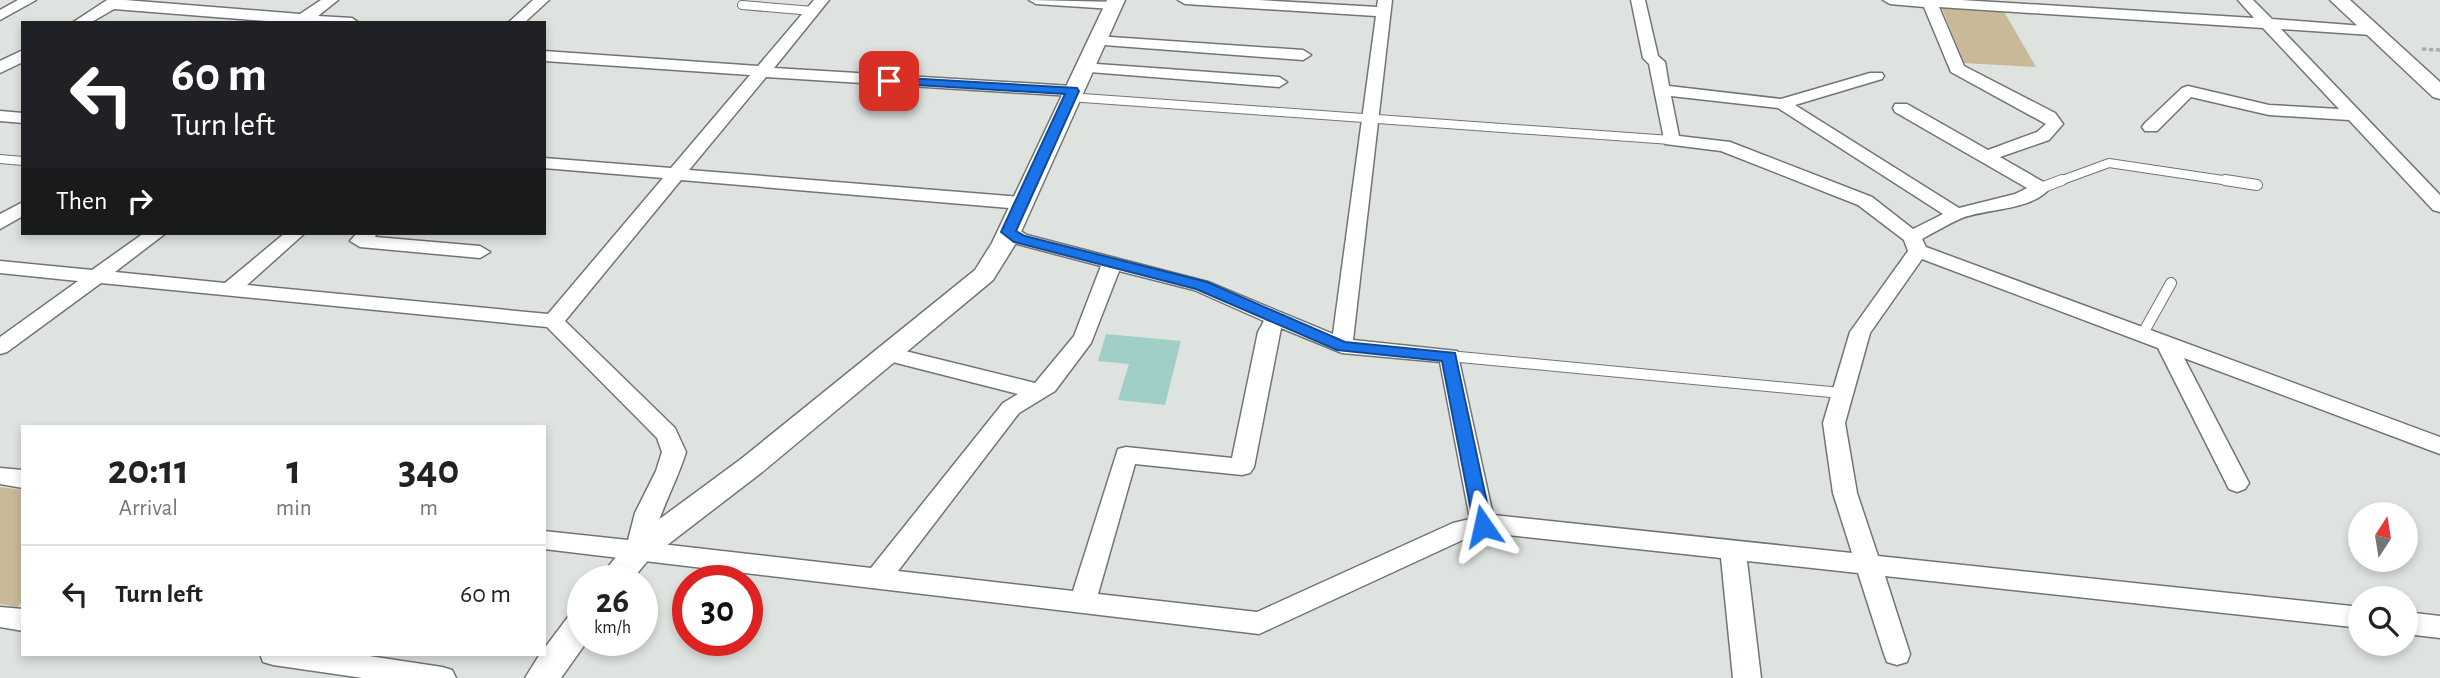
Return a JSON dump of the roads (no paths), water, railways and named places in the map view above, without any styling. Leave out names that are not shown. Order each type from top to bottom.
[{"type":"street","points":[[0,16],[29,0]]},
{"type":"street","points":[[82,21],[115,2],[300,21],[331,0]]},
{"type":"street","points":[[517,21],[542,0]]},
{"type":"street","points":[[626,565],[638,551],[751,466],[889,354],[984,275],[995,261],[1114,3],[1036,0]]},
{"type":"street","points":[[1185,0],[1385,6],[1342,346]]},
{"type":"street","points":[[1638,0],[1651,58],[1657,62],[1671,140],[1724,146],[1865,201],[1915,244],[2142,335],[2440,446]]},
{"type":"street","points":[[1890,0],[2371,30]]},
{"type":"street","points":[[2245,0],[2440,206]]},
{"type":"street","points":[[2339,0],[2440,93]]},
{"type":"street","points":[[1930,3],[1957,69],[2049,117],[2055,124],[2043,136],[1988,156]]},
{"type":"street","points":[[553,321],[817,5]]},
{"type":"street","points":[[1096,41],[1303,55]]},
{"type":"street","points":[[546,55],[1071,94]]},
{"type":"street","points":[[1,67],[21,56]]},
{"type":"street","points":[[1083,68],[1279,82]]},
{"type":"street","points":[[1663,90],[1782,104],[1876,76]]},
{"type":"street","points":[[2151,127],[2188,91],[2269,110],[2353,116]]},
{"type":"street","points":[[1782,104],[1956,214]]},
{"type":"street","points":[[1902,108],[2041,188]]},
{"type":"street","points":[[0,116],[21,118]]},
{"type":"street","points":[[546,163],[1021,204]]},
{"type":"street","points":[[1898,654],[1845,493],[1834,423],[1841,393],[1860,332],[1915,244],[1956,214],[2021,198],[2041,188]]},
{"type":"street","points":[[0,204],[21,207]]},
{"type":"street","points":[[0,223],[21,208]]},
{"type":"street","points":[[1008,232],[1020,239],[1201,286],[1342,346],[1449,356],[1483,526]]},
{"type":"street","points":[[0,347],[153,235]]},
{"type":"street","points":[[231,288],[294,235]]},
{"type":"street","points":[[366,235],[360,241],[480,252]]},
{"type":"street","points":[[877,579],[1011,408],[1047,386],[1084,338],[1112,263]]},
{"type":"street","points":[[0,267],[553,321],[667,434],[674,452],[668,471],[647,513],[638,551]]},
{"type":"street","points":[[1082,604],[1126,455],[1242,467],[1268,332],[1277,317]]},
{"type":"street","points":[[2166,344],[2237,484]]},
{"type":"street","points":[[889,354],[1036,391]]},
{"type":"street","points":[[0,476],[21,479]]},
{"type":"street","points":[[546,540],[1259,623],[1462,530],[1490,524],[2348,617]]},
{"type":"street","points":[[1732,550],[1748,678]]},
{"type":"street","points":[[0,617],[21,620]]},
{"type":"street","points":[[2418,624],[2440,626]]},
{"type":"street","points":[[542,678],[567,643]]},
{"type":"street","points":[[287,656],[442,678]]},
{"type":"lane","points":[[742,5],[817,5]]},
{"type":"lane","points":[[1071,94],[1671,140]]},
{"type":"lane","points":[[0,159],[21,161]]},
{"type":"lane","points":[[2041,188],[2109,163],[2258,185]]},
{"type":"lane","points":[[2142,335],[2171,283]]},
{"type":"lane","points":[[1449,356],[1841,393]]}]
